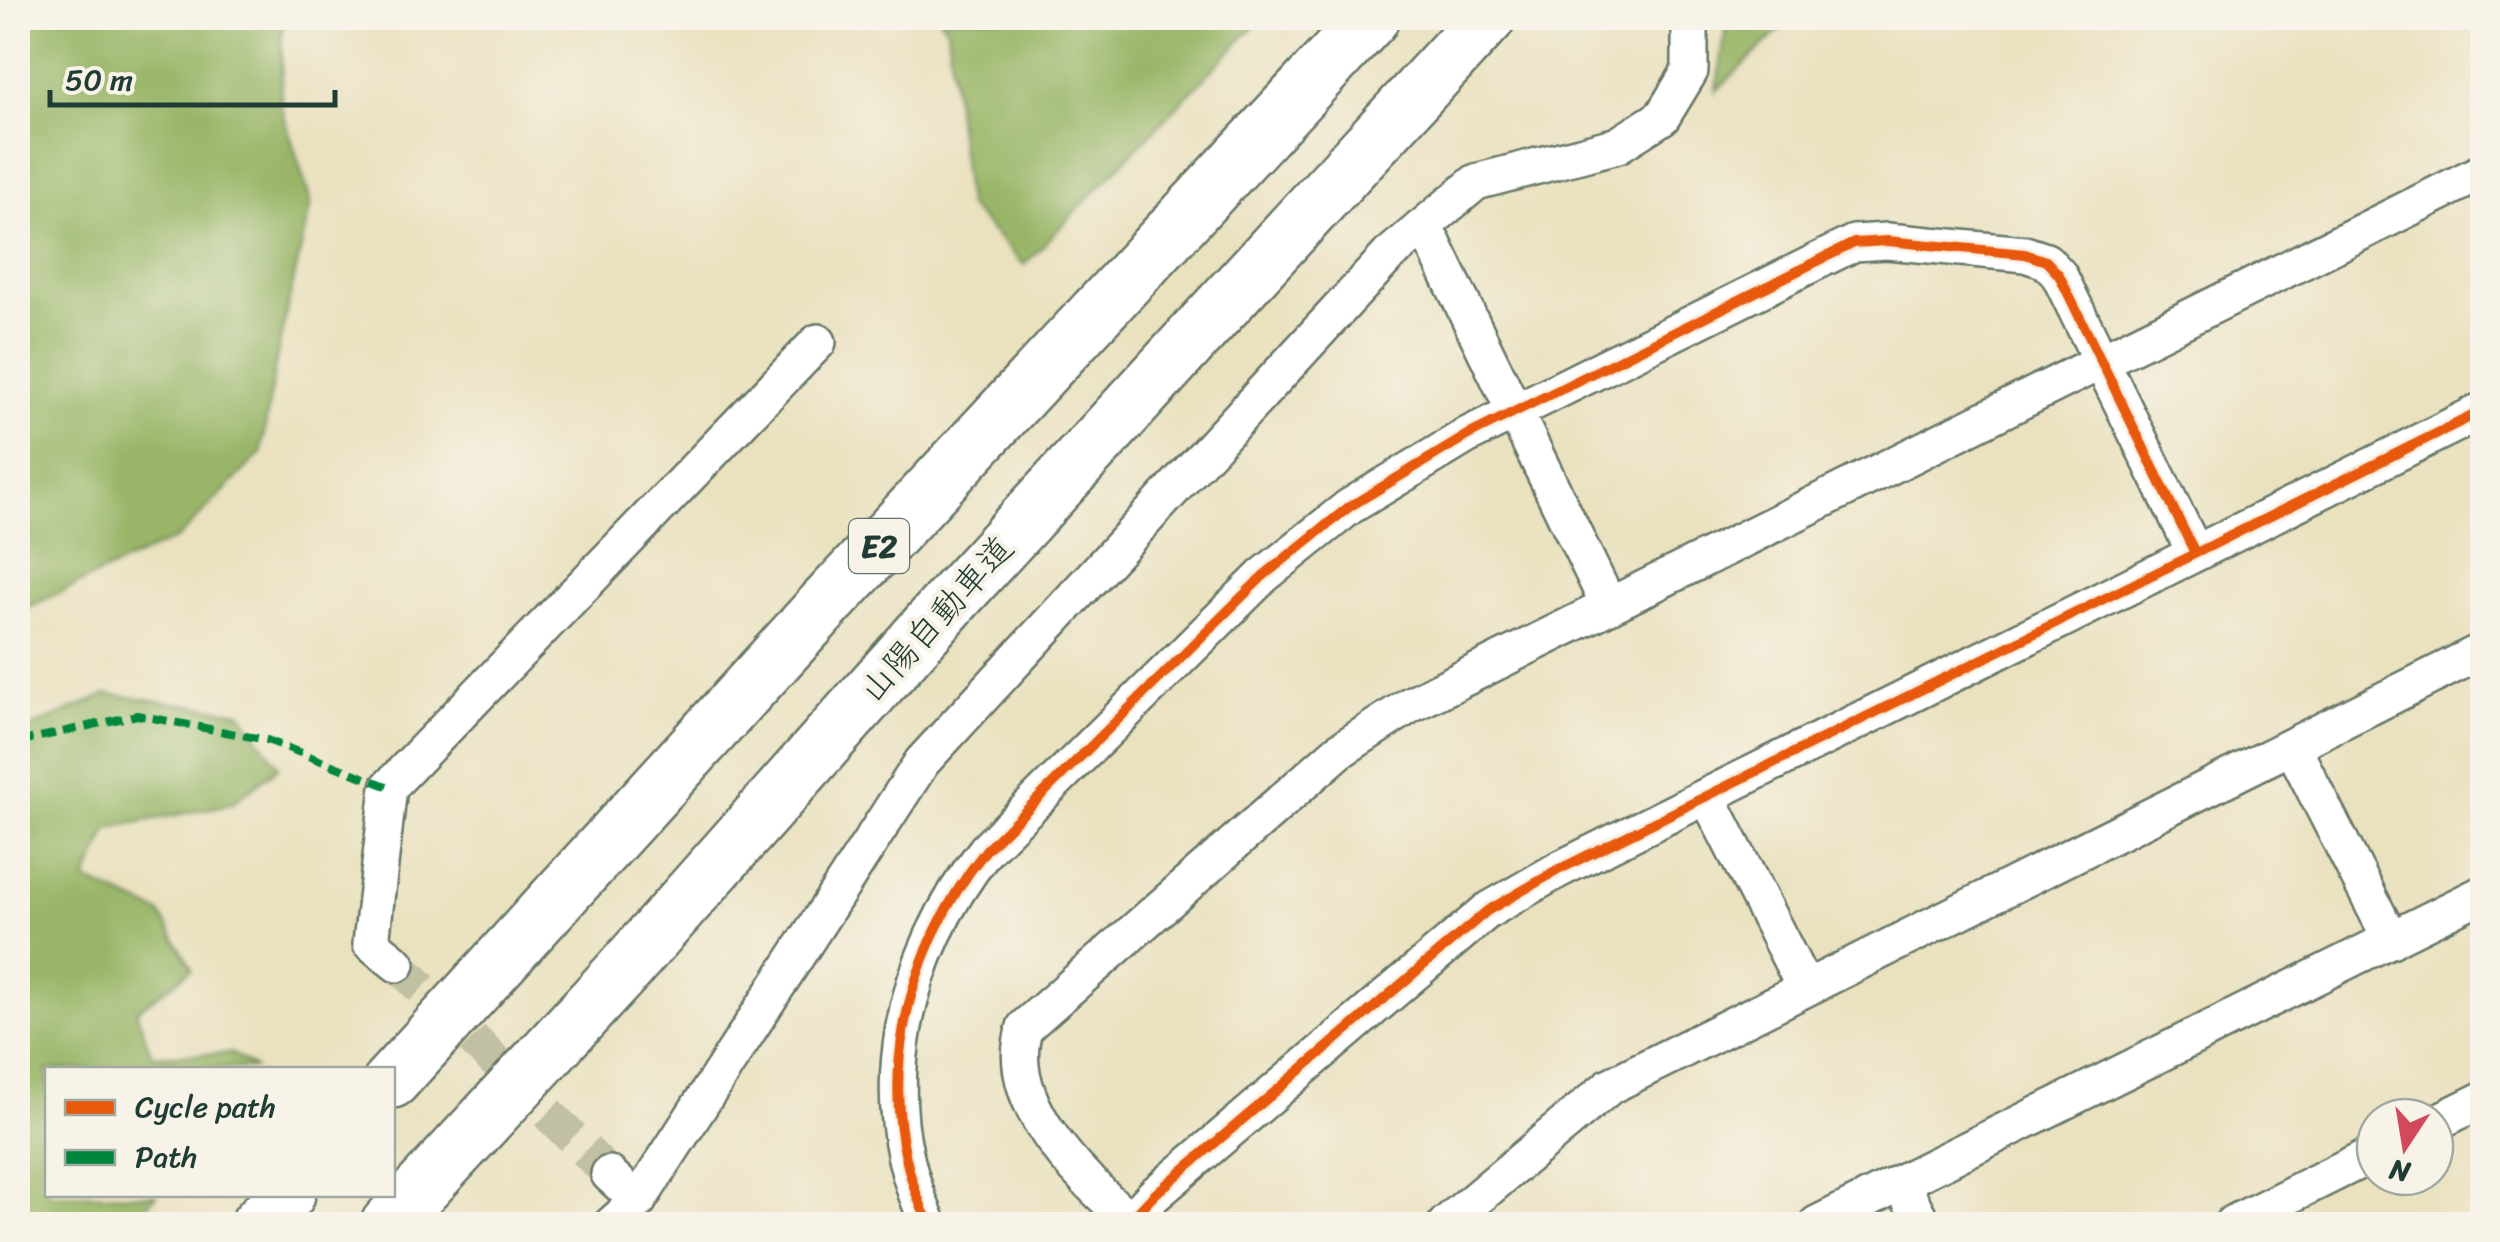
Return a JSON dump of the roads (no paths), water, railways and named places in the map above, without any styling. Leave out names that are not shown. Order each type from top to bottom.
[{"type":"highway","name":"E2","points":[[395,1077],[833,596],[1371,18]]},
{"type":"highway","name":"山陽自動車道","points":[[389,1224],[622,973],[951,600],[1487,18]]},
{"type":"highway","points":[[400,1224],[622,973]]},
{"type":"highway","points":[[260,1224],[284,1197]]},
{"type":"street","points":[[612,1224],[638,1201],[922,762],[1389,255],[1476,182],[1618,145],[1662,117],[1690,71],[1690,18]]},
{"type":"street","points":[[2482,172],[1365,731],[1025,1027],[1020,1062],[1046,1136],[1132,1223],[1154,1195],[1492,907],[2482,410]]},
{"type":"street","points":[[1421,228],[1433,243],[1610,606]]},
{"type":"street","points":[[929,1224],[906,1156],[899,1056],[908,1000],[921,960],[958,885],[986,850],[1262,576],[1350,507],[1414,464],[1854,242],[2024,254],[2046,261],[2059,274],[2196,553]]},
{"type":"street","points":[[397,964],[371,943],[389,787],[818,342]]},
{"type":"street","points":[[1446,1224],[1610,1086],[2482,651]]},
{"type":"street","points":[[2292,746],[2391,940]]},
{"type":"street","points":[[1707,796],[1805,988]]},
{"type":"street","points":[[1817,1224],[2482,894]]},
{"type":"street","points":[[2455,1114],[2482,1100]]},
{"type":"street","points":[[2232,1224],[2355,1163]]},
{"type":"street","points":[[609,1174],[638,1201]]},
{"type":"street","points":[[1901,1183],[1923,1224]]},
{"type":"tunnel","points":[[397,964],[609,1174]]}]
